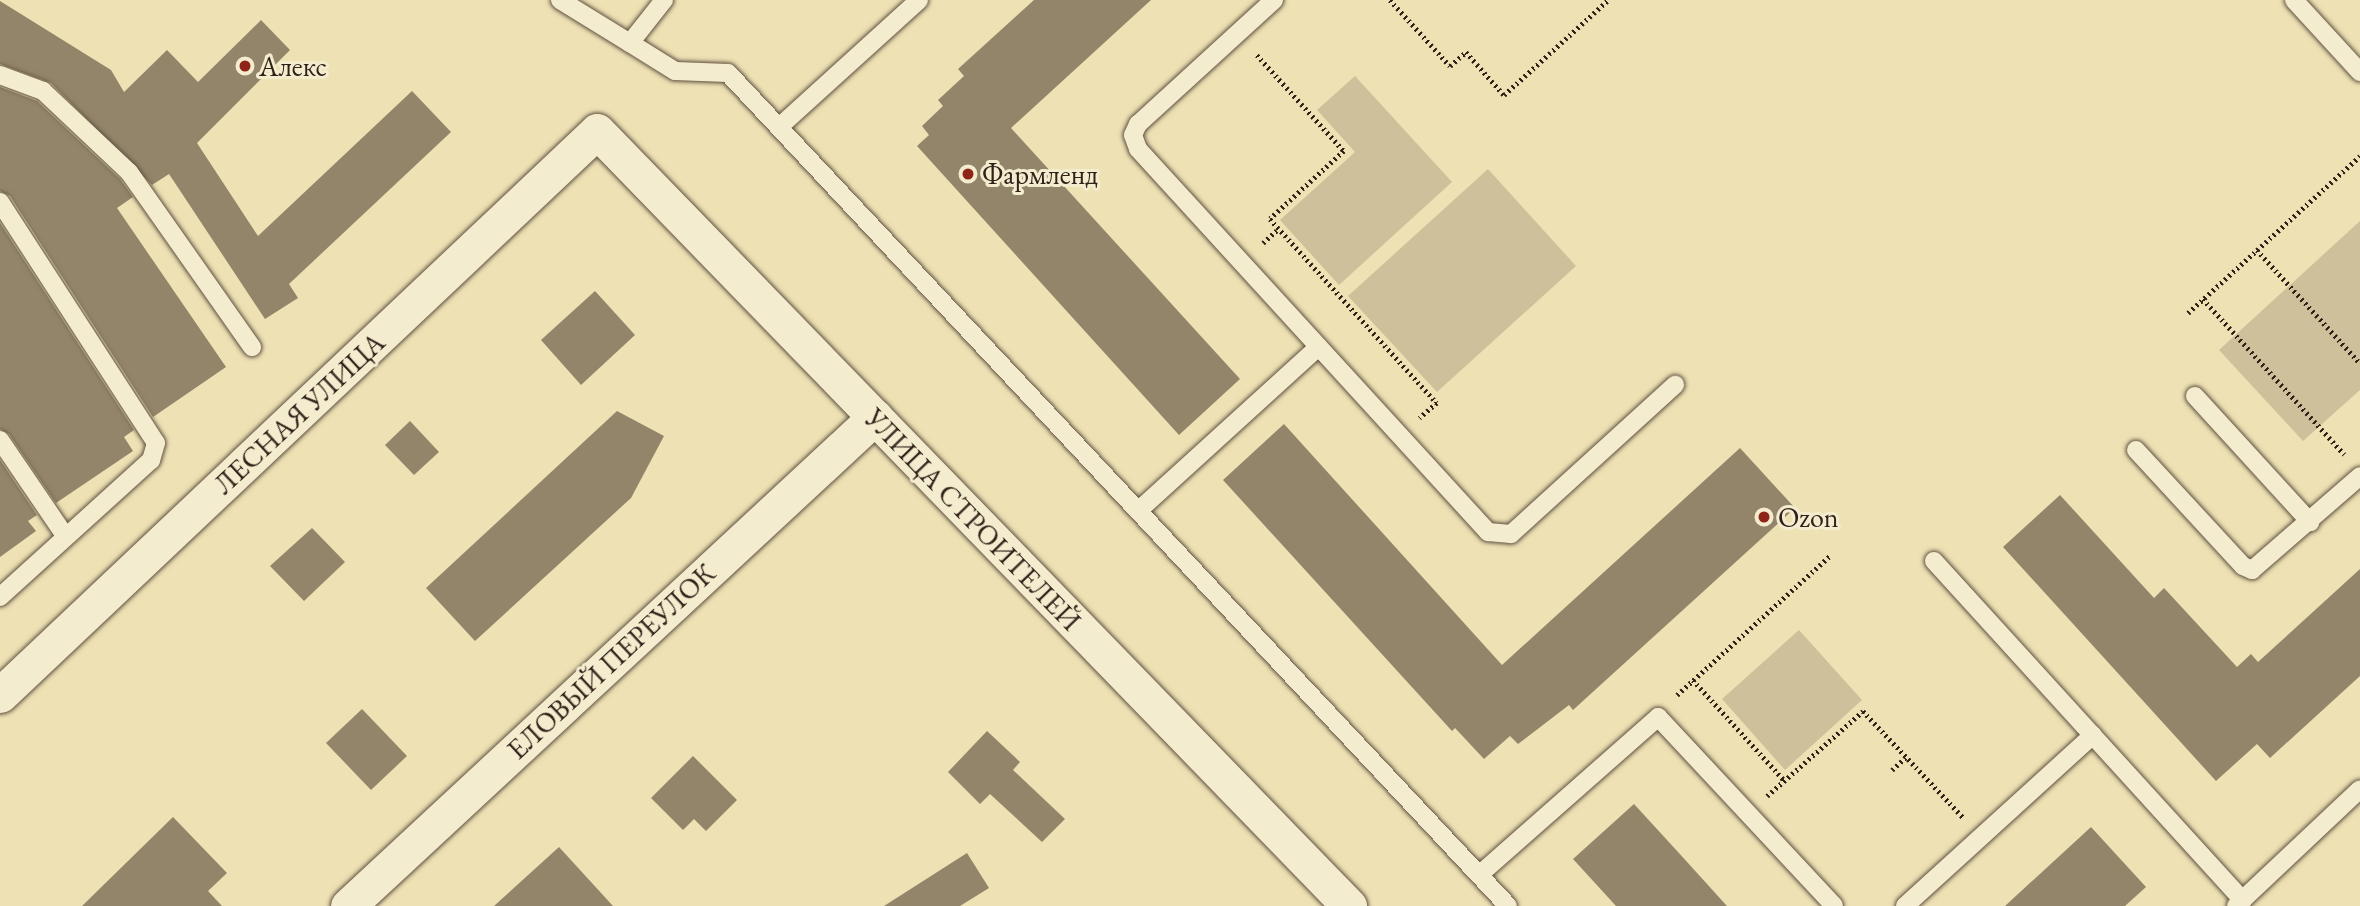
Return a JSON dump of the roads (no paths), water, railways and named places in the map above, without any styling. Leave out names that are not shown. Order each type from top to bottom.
[{"type":"street","name":"УЛИЦА СТРОИТЕЛЕЙ","points":[[597,131],[1349,906]]},
{"type":"street","name":"ЛЕСНАЯ УЛИЦА","points":[[0,695],[597,131]]},
{"type":"street","name":"ЕЛОВЫЙ ПЕРЕУЛОК","points":[[348,906],[875,417]]},
{"type":"lane","points":[[559,0],[675,71],[728,73],[1508,906]]},
{"type":"lane","points":[[630,44],[664,0]]},
{"type":"lane","points":[[779,127],[919,0]]},
{"type":"lane","points":[[1274,0],[1138,124],[1133,135],[1138,149],[1488,532],[1500,537],[1511,534],[1675,385]]},
{"type":"lane","points":[[2294,0],[2360,72]]},
{"type":"lane","points":[[0,75],[43,91],[129,172],[252,347]]},
{"type":"lane","points":[[0,202],[156,443],[151,460],[0,597]]},
{"type":"lane","points":[[1138,511],[1318,347]]},
{"type":"lane","points":[[2195,396],[2310,522]]},
{"type":"lane","points":[[0,440],[66,537]]},
{"type":"lane","points":[[2136,450],[2243,566],[2260,567],[2310,522],[2355,469]]},
{"type":"lane","points":[[1934,561],[2240,903],[2360,789]]},
{"type":"lane","points":[[1479,875],[1658,717],[1834,906]]},
{"type":"lane","points":[[1905,906],[2093,736]]},
{"type":"place","name":"Алекс","points":[[245,66]]},
{"type":"place","name":"Фармленд","points":[[968,174]]},
{"type":"place","name":"Ozon","points":[[1764,517]]}]
